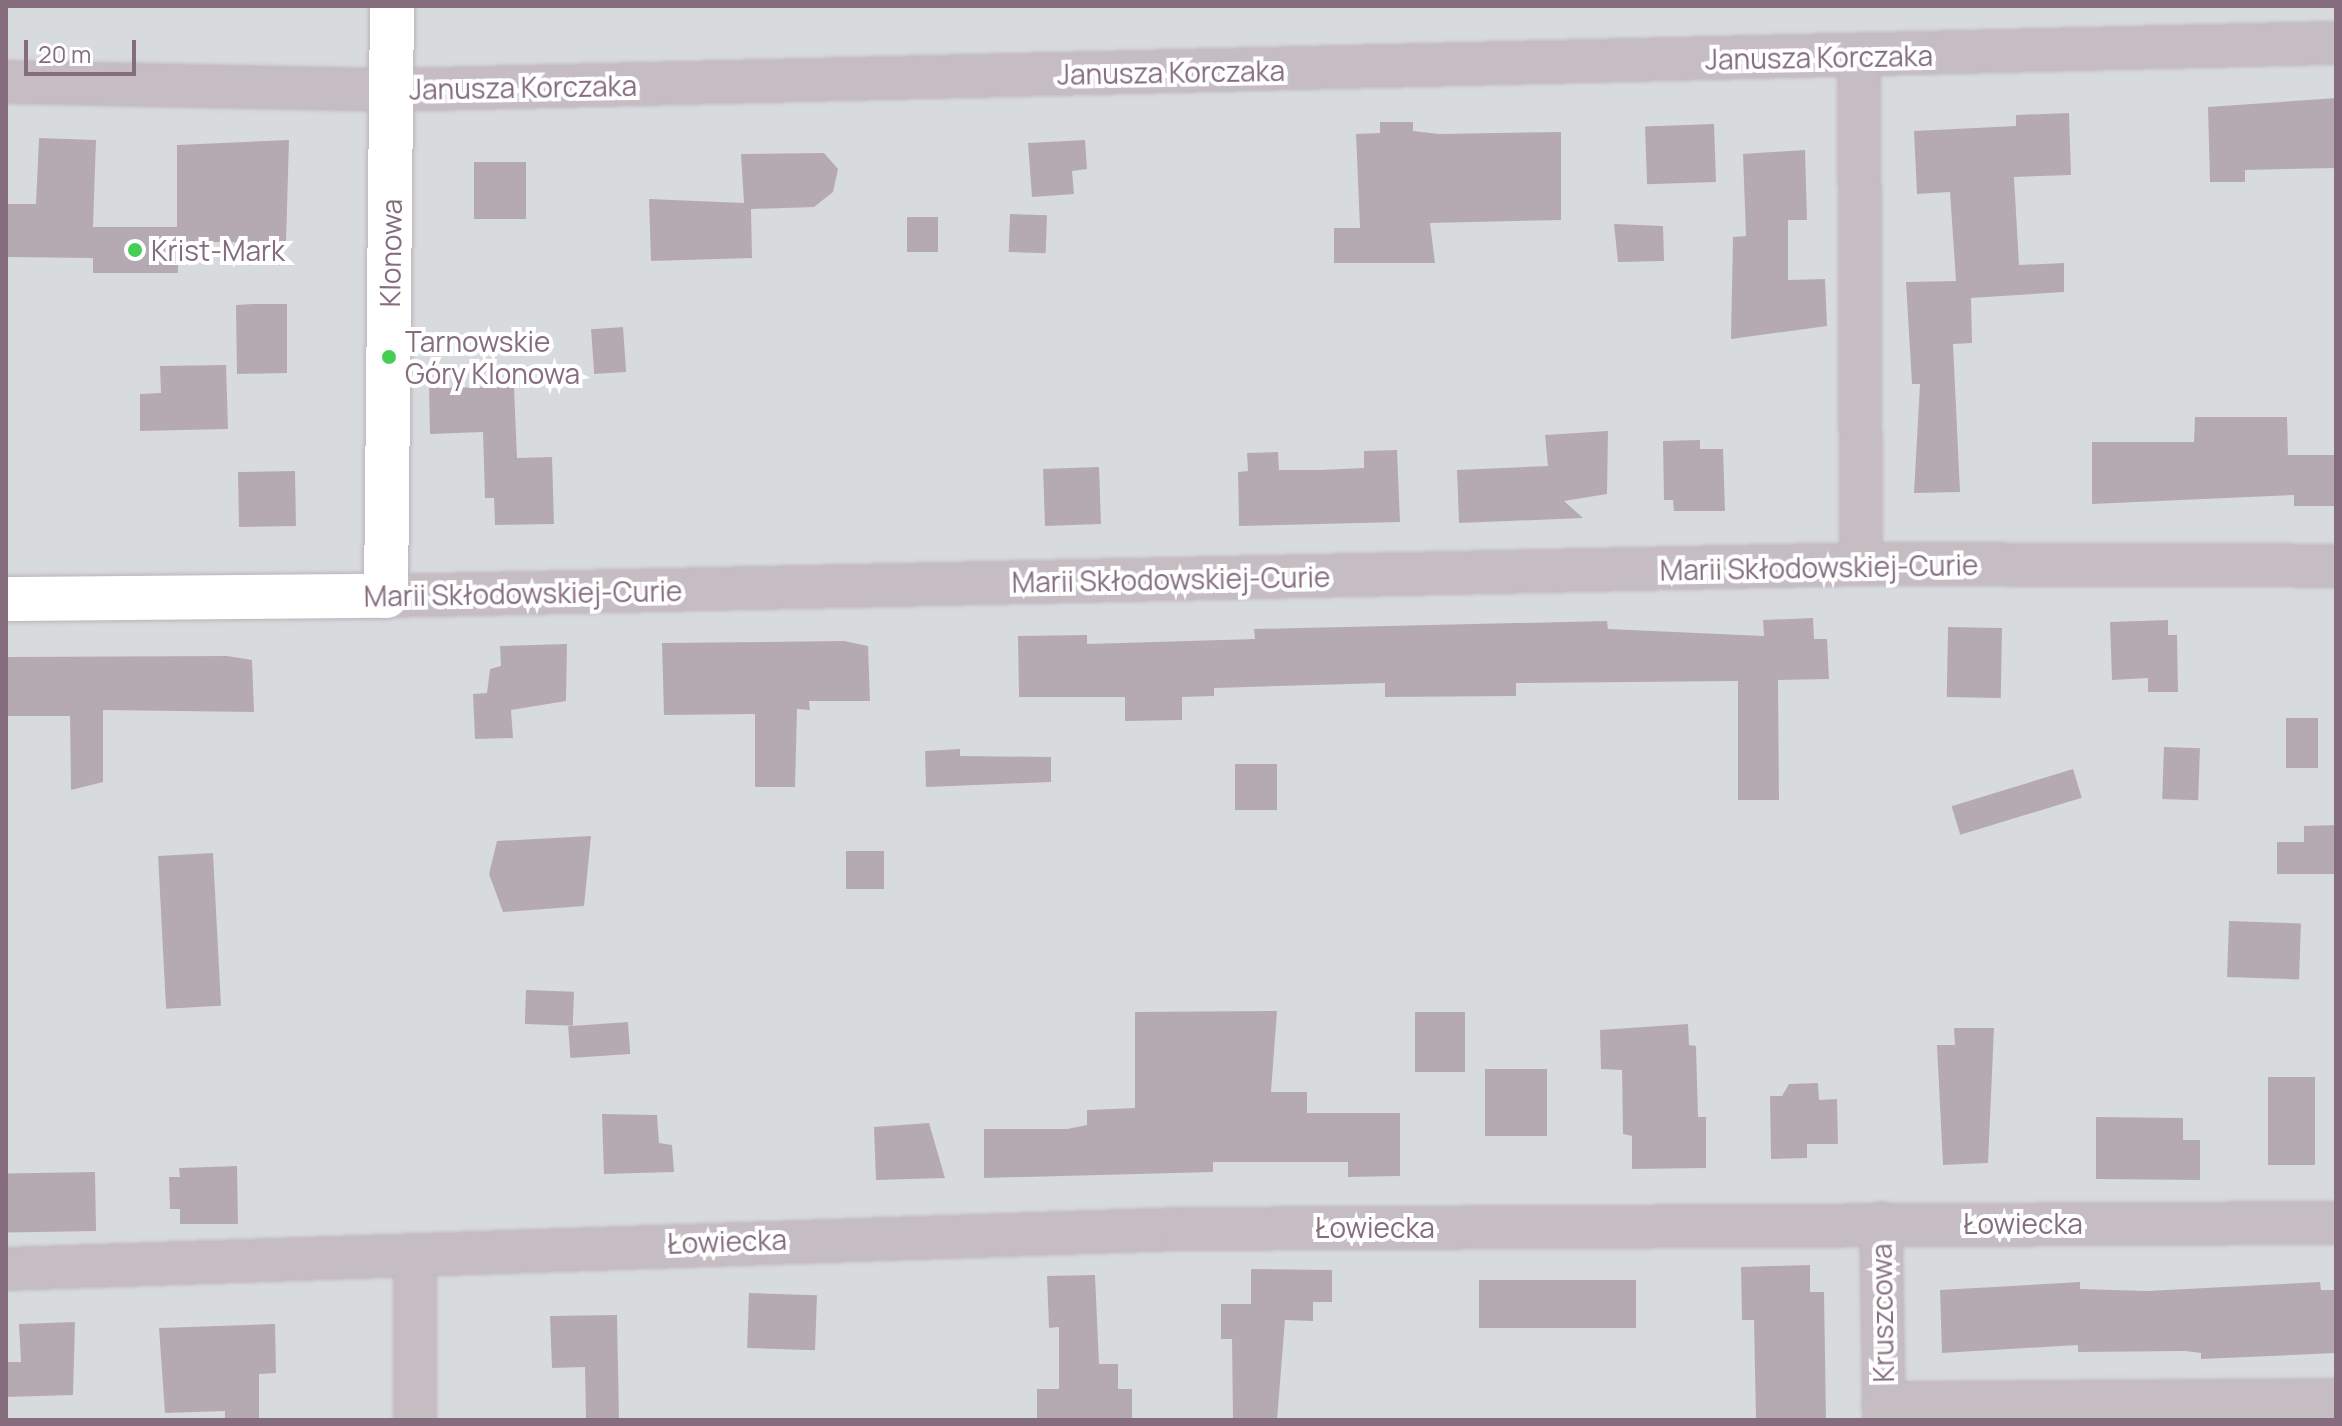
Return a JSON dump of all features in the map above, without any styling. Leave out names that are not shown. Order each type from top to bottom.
[{"type":"street","name":"Klonowa","points":[[386,596],[392,6]]},
{"type":"street","name":"Janusza Korczaka","points":[[6,82],[393,90],[2336,43]]},
{"type":"street","points":[[1859,56],[1861,564]]},
{"type":"street","name":"Marii Skłodowskiej-Curie","points":[[6,599],[386,596],[1861,564],[2336,566]]},
{"type":"street","name":"Kruszcowa","points":[[1881,1223],[1884,1411],[2336,1400]]},
{"type":"street","name":"Łowiecka","points":[[6,1269],[1178,1229],[2336,1223]]},
{"type":"street","points":[[415,1257],[415,1420]]},
{"type":"shaded area","points":[[6,6],[2336,6],[2336,1420],[6,1420]]},
{"type":"building","points":[[2336,98],[2336,168],[2245,170],[2245,182],[2210,182],[2208,107]]},
{"type":"building","points":[[2069,113],[2071,175],[2014,177],[2019,265],[2064,263],[2064,292],[1971,298],[1972,343],[1953,344],[1960,492],[1914,493],[1920,384],[1912,384],[1906,282],[1956,281],[1950,192],[1917,194],[1914,131],[2016,126],[2016,115]]},
{"type":"building","points":[[1380,122],[1413,122],[1413,131],[1439,134],[1561,132],[1561,220],[1430,223],[1435,263],[1334,263],[1334,228],[1360,228],[1356,134],[1380,133]]},
{"type":"building","points":[[1714,124],[1716,182],[1647,184],[1645,126]]},
{"type":"building","points":[[39,138],[96,140],[93,227],[177,227],[177,145],[289,140],[286,243],[212,242],[212,262],[178,261],[178,273],[93,273],[93,258],[6,257],[6,204],[36,204]]},
{"type":"building","points":[[1085,140],[1087,169],[1072,171],[1074,194],[1032,197],[1028,143]]},
{"type":"building","points":[[1805,150],[1807,220],[1788,220],[1788,280],[1825,279],[1827,326],[1731,339],[1733,237],[1746,236],[1743,154]]},
{"type":"building","points":[[824,153],[838,169],[833,192],[814,207],[751,209],[752,258],[651,261],[649,199],[744,203],[741,154]]},
{"type":"building","points":[[474,162],[526,162],[526,219],[474,219]]},
{"type":"building","points":[[1010,214],[1047,215],[1046,253],[1009,252]]},
{"type":"building","points":[[907,217],[938,217],[938,252],[907,252]]},
{"type":"building","points":[[1614,224],[1663,226],[1664,261],[1618,262]]},
{"type":"building","points":[[287,304],[287,373],[237,374],[236,305]]},
{"type":"building","points":[[623,327],[626,372],[594,374],[591,329]]},
{"type":"building","points":[[226,365],[228,429],[140,431],[140,394],[161,393],[160,366]]},
{"type":"building","points":[[514,387],[517,458],[552,457],[554,524],[495,525],[494,498],[485,498],[483,432],[430,434],[429,388]]},
{"type":"building","points":[[2195,417],[2287,417],[2288,455],[2336,455],[2336,506],[2294,506],[2294,495],[2092,504],[2092,442],[2194,442]]},
{"type":"building","points":[[1608,431],[1607,494],[1564,501],[1583,518],[1459,523],[1457,470],[1548,466],[1545,435]]},
{"type":"building","points":[[1700,440],[1700,449],[1723,449],[1725,511],[1674,511],[1673,500],[1664,500],[1663,441]]},
{"type":"building","points":[[1397,450],[1400,522],[1239,526],[1238,472],[1248,471],[1247,453],[1278,452],[1279,470],[1320,470],[1364,468],[1364,451]]},
{"type":"building","points":[[1099,467],[1101,524],[1045,526],[1043,469]]},
{"type":"building","points":[[295,471],[296,526],[239,527],[238,472]]},
{"type":"building","points":[[1813,618],[1814,639],[1827,639],[1829,679],[1778,680],[1779,800],[1738,800],[1738,681],[1516,683],[1516,696],[1385,697],[1385,683],[1214,688],[1214,696],[1182,697],[1182,720],[1125,721],[1125,697],[1019,697],[1018,636],[1087,635],[1087,644],[1255,639],[1254,629],[1607,621],[1608,629],[1764,636],[1763,620]]},
{"type":"building","points":[[2168,620],[2168,635],[2177,635],[2178,692],[2148,692],[2148,678],[2112,680],[2110,622]]},
{"type":"building","points":[[1948,627],[2002,628],[2001,698],[1947,697]]},
{"type":"building","points":[[844,641],[868,646],[870,701],[809,701],[810,710],[797,709],[795,787],[755,787],[755,714],[664,715],[662,643]]},
{"type":"building","points":[[567,644],[566,701],[511,710],[513,738],[475,739],[473,694],[487,693],[490,669],[501,666],[500,646]]},
{"type":"building","points":[[227,656],[252,660],[254,712],[103,710],[103,782],[71,790],[70,716],[6,716],[6,657]]},
{"type":"building","points":[[2286,718],[2318,718],[2318,768],[2286,768]]},
{"type":"building","points":[[2164,747],[2200,748],[2198,800],[2162,799]]},
{"type":"building","points":[[960,749],[960,756],[1051,757],[1051,782],[926,787],[925,751]]},
{"type":"building","points":[[1235,764],[1277,764],[1277,810],[1235,810]]},
{"type":"building","points":[[2073,769],[2082,798],[1960,835],[1952,806]]},
{"type":"building","points":[[2336,825],[2336,874],[2277,874],[2277,842],[2304,842],[2304,826]]},
{"type":"building","points":[[591,836],[584,906],[503,912],[489,874],[497,841]]},
{"type":"building","points":[[846,851],[884,851],[884,889],[846,889]]},
{"type":"building","points":[[213,853],[221,1006],[166,1009],[158,856]]},
{"type":"building","points":[[2229,921],[2301,924],[2299,979],[2227,977]]},
{"type":"building","points":[[526,990],[574,992],[573,1026],[525,1024]]},
{"type":"building","points":[[1277,1011],[1271,1092],[1307,1092],[1307,1113],[1400,1113],[1400,1176],[1348,1177],[1348,1162],[1213,1162],[1213,1172],[984,1178],[984,1129],[1067,1129],[1087,1125],[1087,1110],[1135,1108],[1135,1012]]},
{"type":"building","points":[[1415,1012],[1465,1012],[1465,1072],[1415,1072]]},
{"type":"building","points":[[628,1022],[630,1054],[570,1058],[568,1026]]},
{"type":"building","points":[[1688,1024],[1689,1045],[1696,1046],[1698,1117],[1706,1117],[1706,1168],[1632,1169],[1632,1136],[1623,1134],[1622,1070],[1601,1069],[1600,1030]]},
{"type":"building","points":[[1954,1028],[1994,1028],[1988,1163],[1943,1165],[1937,1045],[1955,1045]]},
{"type":"building","points":[[1485,1069],[1547,1069],[1547,1136],[1485,1136]]},
{"type":"building","points":[[2268,1077],[2315,1077],[2315,1165],[2268,1165]]},
{"type":"building","points":[[1818,1083],[1819,1100],[1837,1099],[1838,1144],[1807,1144],[1807,1158],[1771,1159],[1770,1096],[1782,1096],[1789,1084]]},
{"type":"building","points":[[602,1114],[657,1115],[659,1143],[672,1145],[674,1172],[604,1174]]},
{"type":"building","points":[[2096,1117],[2183,1118],[2183,1140],[2200,1140],[2200,1180],[2096,1179]]},
{"type":"building","points":[[929,1123],[945,1178],[876,1180],[874,1127]]},
{"type":"building","points":[[237,1166],[238,1224],[180,1224],[180,1209],[170,1209],[169,1177],[180,1177],[179,1168]]},
{"type":"building","points":[[95,1172],[96,1231],[7,1233],[6,1174]]},
{"type":"building","points":[[1810,1265],[1810,1292],[1824,1292],[1826,1420],[1756,1420],[1754,1320],[1742,1320],[1741,1267]]},
{"type":"building","points":[[1251,1269],[1332,1270],[1332,1302],[1313,1302],[1313,1321],[1285,1320],[1277,1420],[1233,1420],[1232,1339],[1221,1339],[1221,1304],[1251,1304]]},
{"type":"building","points":[[1095,1275],[1099,1364],[1118,1364],[1118,1389],[1132,1389],[1132,1420],[1037,1420],[1037,1389],[1059,1389],[1059,1327],[1049,1328],[1047,1276]]},
{"type":"building","points":[[1479,1280],[1636,1280],[1636,1328],[1479,1328]]},
{"type":"building","points":[[2080,1282],[2080,1289],[2147,1291],[2320,1282],[2321,1290],[2336,1290],[2336,1353],[2201,1359],[2201,1353],[2185,1351],[2078,1352],[2078,1345],[1942,1353],[1940,1290]]},
{"type":"building","points":[[749,1293],[817,1295],[815,1350],[747,1348]]},
{"type":"building","points":[[617,1315],[619,1420],[586,1420],[585,1367],[552,1368],[550,1316]]},
{"type":"building","points":[[75,1322],[73,1395],[6,1397],[6,1362],[21,1362],[19,1324]]},
{"type":"building","points":[[275,1324],[276,1373],[259,1374],[259,1420],[225,1420],[225,1411],[165,1413],[159,1328]]},
{"type":"place","name":"Krist-Mark","points":[[135,250]]},
{"type":"place","name":"Tarnowskie Góry Klonowa","points":[[389,357]]}]
